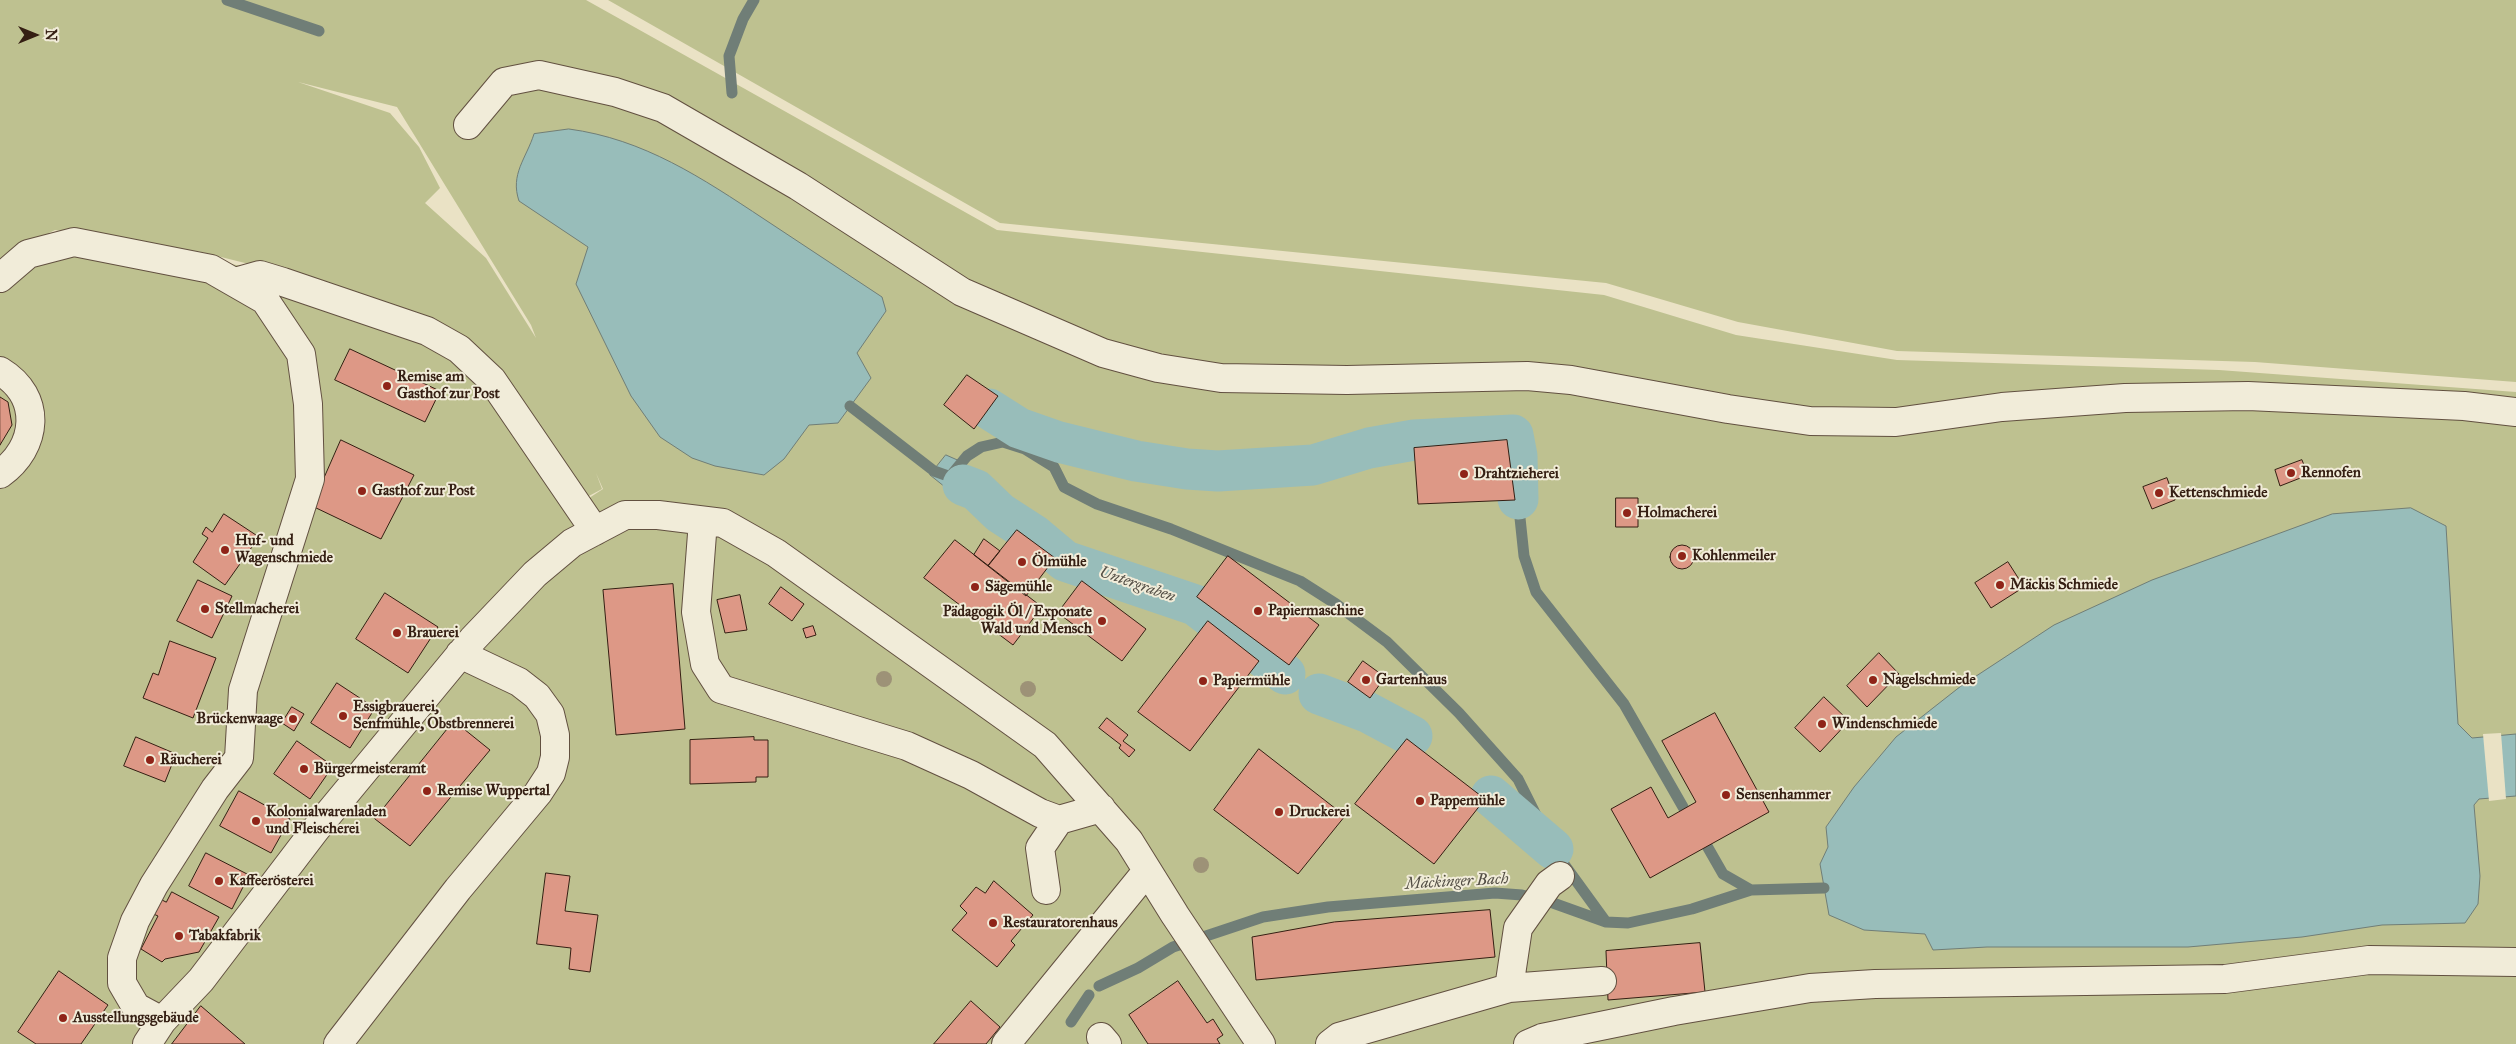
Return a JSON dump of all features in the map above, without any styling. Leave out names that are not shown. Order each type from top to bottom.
[{"type":"lane","points":[[468,125],[504,82],[539,75],[616,92],[664,108],[798,186],[962,292],[1103,353],[1158,368],[1221,378],[1347,380],[1527,376],[1571,380],[1728,409],[1810,421],[1896,422],[2012,406],[2125,398],[2248,396],[2464,406],[2516,412]]},
{"type":"lane","points":[[0,278],[28,254],[74,242],[211,269],[265,300],[301,354],[308,404],[310,479],[243,690],[239,758],[219,783],[154,886],[135,921],[122,958],[122,983],[136,1007],[162,1021]]},
{"type":"lane","points":[[235,282],[260,275],[427,331],[459,349],[492,380],[595,531]]},
{"type":"lane","points":[[0,371],[25,396],[32,424],[19,456],[0,474]]},
{"type":"lane","points":[[146,1044],[162,1021],[201,980],[316,829],[460,654],[535,574],[572,544],[625,515],[658,516],[723,523],[776,553],[1045,745],[1129,841],[1175,915],[1261,1044]]},
{"type":"lane","points":[[703,521],[696,612],[705,664],[721,689],[907,746],[971,776],[1040,813],[1059,820],[1101,808]]},
{"type":"lane","points":[[338,1044],[458,889],[538,793],[551,773],[555,757],[555,735],[550,714],[537,696],[520,682],[460,654]]},
{"type":"lane","points":[[1046,890],[1040,848],[1059,820]]},
{"type":"lane","points":[[1006,1044],[1148,871]]},
{"type":"lane","points":[[1508,988],[1518,928],[1526,914],[1554,880]]},
{"type":"lane","points":[[1528,1044],[1542,1038],[1664,1013],[1810,988],[1876,984],[2225,979],[2369,960],[2516,962]]},
{"type":"lane","points":[[1330,1044],[1340,1037],[1508,988],[1602,982]]},
{"type":"green space","points":[[0,0],[586,0],[997,230],[1604,295],[1736,335],[1897,360],[2219,370],[2516,392],[2516,1044],[0,1044]],"holes":[[[298,82],[397,107],[531,325],[536,338],[486,258],[425,203],[440,188],[419,147],[390,113]],[[55,230],[201,252],[281,272],[452,328],[486,358],[587,497],[602,489],[596,473],[603,489],[586,500],[460,344],[254,268],[49,233]]]},
{"type":"green space","points":[[608,0],[2516,0],[2516,382],[2255,362],[1897,351],[1738,322],[1606,283],[1000,223]]},
{"type":"water","points":[[569,129],[596,134],[622,142],[671,162],[718,189],[882,297],[886,311],[857,353],[871,378],[838,423],[809,425],[784,459],[764,475],[715,466],[692,458],[660,437],[631,396],[576,284],[588,247],[519,201],[516,183],[520,167],[534,134]]},
{"type":"water","points":[[946,455],[962,462],[984,480],[965,503],[930,475]]},
{"type":"water","points":[[2411,508],[2446,526],[2458,724],[2472,738],[2516,734],[2516,796],[2479,799],[2474,805],[2480,876],[2478,904],[2465,923],[2382,925],[2302,937],[2188,947],[1987,947],[1933,950],[1925,934],[1864,930],[1829,915],[1820,864],[1828,847],[1826,827],[1854,787],[1896,737],[1961,686],[2054,625],[2152,580],[2332,514]]},
{"type":"pier","points":[[2501,733],[2506,799],[2489,801],[2483,734]]},
{"type":"building","name":"Remise am Gasthof zur Post","points":[[350,349],[440,391],[425,422],[335,380]]},
{"type":"building","points":[[967,375],[998,396],[974,429],[944,405]]},
{"type":"building","points":[[0,397],[8,402],[12,425],[0,445]]},
{"type":"building","name":"Gasthof zur Post","points":[[341,440],[414,475],[381,539],[312,506]]},
{"type":"building","name":"Drahtzieherei","points":[[1507,440],[1515,500],[1418,504],[1414,448]]},
{"type":"building","name":"Rennofen","points":[[2302,460],[2308,475],[2280,486],[2275,470]]},
{"type":"building","name":"Kettenschmiede","points":[[2167,478],[2175,500],[2152,509],[2143,487]]},
{"type":"building","name":"Holmacherei","points":[[1616,498],[1638,498],[1638,527],[1616,527]]},
{"type":"building","name":"Huf- und Wagenschmiede","points":[[224,514],[259,537],[225,585],[193,562],[208,538],[202,534],[206,527],[212,532]]},
{"type":"building","name":"Ölmühle","points":[[1017,530],[1055,558],[1026,596],[988,566]]},
{"type":"building","points":[[984,539],[1000,551],[988,566],[974,555]]},
{"type":"building","name":"Sägemühle","points":[[955,540],[1042,607],[1013,645],[924,578]]},
{"type":"building","name":"Kohlenmeiler","points":[[1677,545],[1687,545],[1694,552],[1694,562],[1687,569],[1677,569],[1670,562],[1670,552]]},
{"type":"building","name":"Papiermaschine","points":[[1228,556],[1319,625],[1289,665],[1197,597]]},
{"type":"building","name":"Mäckis Schmiede","points":[[2008,562],[2024,587],[1991,608],[1975,583]]},
{"type":"building","name":"Stellmacherei","points":[[198,580],[232,596],[212,638],[177,621]]},
{"type":"building","name":"Pädagogik Öl / Exponate Wald und Mensch","points":[[1082,581],[1146,629],[1122,661],[1058,613]]},
{"type":"building","points":[[673,584],[685,729],[616,735],[603,590]]},
{"type":"building","points":[[781,587],[804,604],[792,621],[769,604]]},
{"type":"building","name":"Brauerei","points":[[385,593],[438,627],[408,673],[356,639]]},
{"type":"building","points":[[740,595],[747,630],[725,633],[717,600]]},
{"type":"building","name":"Papiermühle","points":[[1208,621],[1259,661],[1190,751],[1138,712]]},
{"type":"building","points":[[813,626],[816,635],[806,638],[803,629]]},
{"type":"building","points":[[170,641],[216,658],[193,718],[143,698],[153,673],[158,675]]},
{"type":"building","name":"Nagelschmiede","points":[[1879,653],[1899,674],[1867,707],[1847,686]]},
{"type":"building","name":"Gartenhaus","points":[[1363,661],[1385,677],[1370,698],[1348,682]]},
{"type":"building","name":"Essigbrauerei, Senfmühle, Obstbrennerei","points":[[337,683],[375,708],[350,748],[311,723]]},
{"type":"building","name":"Windenschmiede","points":[[1824,697],[1849,721],[1820,752],[1795,728]]},
{"type":"building","name":"Brückenwaage","points":[[292,707],[304,714],[294,731],[282,723]]},
{"type":"building","name":"Sensenhammer","points":[[1715,713],[1769,812],[1650,878],[1611,809],[1651,787],[1668,818],[1696,802],[1662,741]]},
{"type":"building","points":[[1107,718],[1128,735],[1123,741],[1135,750],[1129,757],[1119,748],[1121,745],[1099,728]]},
{"type":"building","name":"Remise Wuppertal","points":[[454,721],[490,750],[410,846],[375,819]]},
{"type":"building","name":"Räucherei","points":[[136,737],[176,754],[165,782],[124,766]]},
{"type":"building","points":[[754,737],[754,740],[768,740],[768,777],[756,777],[756,782],[690,784],[690,740]]},
{"type":"building","name":"Pappemühle","points":[[1407,739],[1485,799],[1434,864],[1355,804]]},
{"type":"building","name":"Bürgermeisteramt","points":[[297,741],[333,766],[310,799],[274,774]]},
{"type":"building","name":"Druckerei","points":[[1259,749],[1345,816],[1298,874],[1214,810]]},
{"type":"building","name":"Kolonialwarenladen und Fleischerei","points":[[239,791],[290,819],[271,853],[220,826]]},
{"type":"building","name":"Kaffeerösterei","points":[[206,853],[249,875],[232,909],[189,886]]},
{"type":"building","points":[[546,873],[570,876],[565,911],[598,915],[590,972],[569,969],[571,948],[537,944]]},
{"type":"building","name":"Restauratorenhaus","points":[[994,881],[1033,915],[1011,941],[1015,945],[997,967],[952,930],[967,913],[960,906],[976,887],[985,893]]},
{"type":"building","name":"Tabakfabrik","points":[[172,892],[219,917],[199,952],[165,959],[162,962],[141,949],[158,916],[149,912],[156,897],[166,902]]},
{"type":"building","points":[[1490,910],[1495,957],[1256,980],[1252,937],[1334,922]]},
{"type":"building","points":[[1700,943],[1705,992],[1608,1000],[1606,951]]},
{"type":"building","name":"Ausstellungsgebäude","points":[[59,971],[108,1005],[81,1044],[36,1044],[18,1032]]},
{"type":"building","points":[[1178,981],[1207,1023],[1213,1019],[1223,1035],[1217,1039],[1220,1044],[1148,1044],[1129,1015]]},
{"type":"building","points":[[971,1001],[1000,1027],[986,1044],[934,1044]]},
{"type":"building","points":[[201,1006],[245,1044],[172,1044]]},
{"type":"waterway","points":[[227,0],[319,31]]},
{"type":"waterway","points":[[732,93],[729,56],[743,19],[754,0]]},
{"type":"waterway","points":[[850,406],[934,471],[948,476]]},
{"type":"waterway","points":[[989,409],[1019,428],[1059,442],[1136,461],[1187,469],[1218,471],[1313,465],[1369,448],[1414,440],[1513,435],[1517,456],[1518,499]]},
{"type":"waterway","points":[[953,473],[967,456],[981,447],[1003,442],[1025,449],[1054,467],[1064,487],[1097,504],[1171,529],[1300,581],[1336,604],[1387,642],[1459,713],[1518,779],[1553,849],[1606,922]]},
{"type":"waterway","name":"Untergraben","points":[[963,485],[976,490],[1000,513],[1034,535],[1065,561],[1195,605],[1285,674]]},
{"type":"waterway","points":[[1518,499],[1524,556],[1536,592],[1624,704],[1683,807]]},
{"type":"waterway","name":"Untergraben","points":[[1319,694],[1367,712],[1412,736]]},
{"type":"waterway","name":"Untergraben","points":[[1491,796],[1553,849]]},
{"type":"waterway","points":[[1707,846],[1723,874],[1751,890]]},
{"type":"waterway","name":"Mäckinger Bach","points":[[1099,986],[1138,968],[1173,947],[1263,917],[1328,907],[1495,893],[1522,895],[1553,903],[1606,922],[1628,923],[1692,909],[1751,890],[1824,888]]},
{"type":"waterway","name":"Mäckinger Bach","points":[[1071,1022],[1089,995]]},
{"type":"place","name":"Remise am Gasthof zur Post","points":[[387,386]]},
{"type":"place","name":"Rennofen","points":[[2291,473]]},
{"type":"place","name":"Drahtzieherei","points":[[1464,474]]},
{"type":"place","name":"Gasthof zur Post","points":[[362,491]]},
{"type":"place","name":"Kettenschmiede","points":[[2159,493]]},
{"type":"place","name":"Holmacherei","points":[[1627,513]]},
{"type":"place","name":"Huf- und Wagenschmiede","points":[[225,550]]},
{"type":"place","name":"Kohlenmeiler","points":[[1682,556]]},
{"type":"place","name":"Ölmühle","points":[[1022,562]]},
{"type":"place","name":"Mäckis Schmiede","points":[[2000,585]]},
{"type":"place","name":"Sägemühle","points":[[975,587]]},
{"type":"place","name":"Stellmacherei","points":[[205,609]]},
{"type":"place","name":"Papiermaschine","points":[[1258,611]]},
{"type":"place","name":"Pädagogik Öl / Exponate Wald und Mensch","points":[[1102,621]]},
{"type":"place","name":"Brauerei","points":[[397,633]]},
{"type":"place","name":"Gartenhaus","points":[[1366,680]]},
{"type":"place","name":"Nagelschmiede","points":[[1873,680]]},
{"type":"place","name":"Papiermühle","points":[[1203,681]]},
{"type":"place","name":"Essigbrauerei, Senfmühle, Obstbrennerei","points":[[343,716]]},
{"type":"place","name":"Brückenwaage","points":[[293,719]]},
{"type":"place","name":"Windenschmiede","points":[[1822,724]]},
{"type":"place","name":"Räucherei","points":[[150,760]]},
{"type":"place","name":"Bürgermeisteramt","points":[[304,769]]},
{"type":"place","name":"Remise Wuppertal","points":[[427,791]]},
{"type":"place","name":"Sensenhammer","points":[[1726,795]]},
{"type":"place","name":"Pappemühle","points":[[1420,801]]},
{"type":"place","name":"Druckerei","points":[[1279,812]]},
{"type":"place","name":"Kolonialwarenladen und Fleischerei","points":[[256,821]]},
{"type":"place","name":"Kaffeerösterei","points":[[219,881]]},
{"type":"place","name":"Restauratorenhaus","points":[[993,923]]},
{"type":"place","name":"Tabakfabrik","points":[[179,936]]},
{"type":"place","name":"Ausstellungsgebäude","points":[[63,1018]]}]
